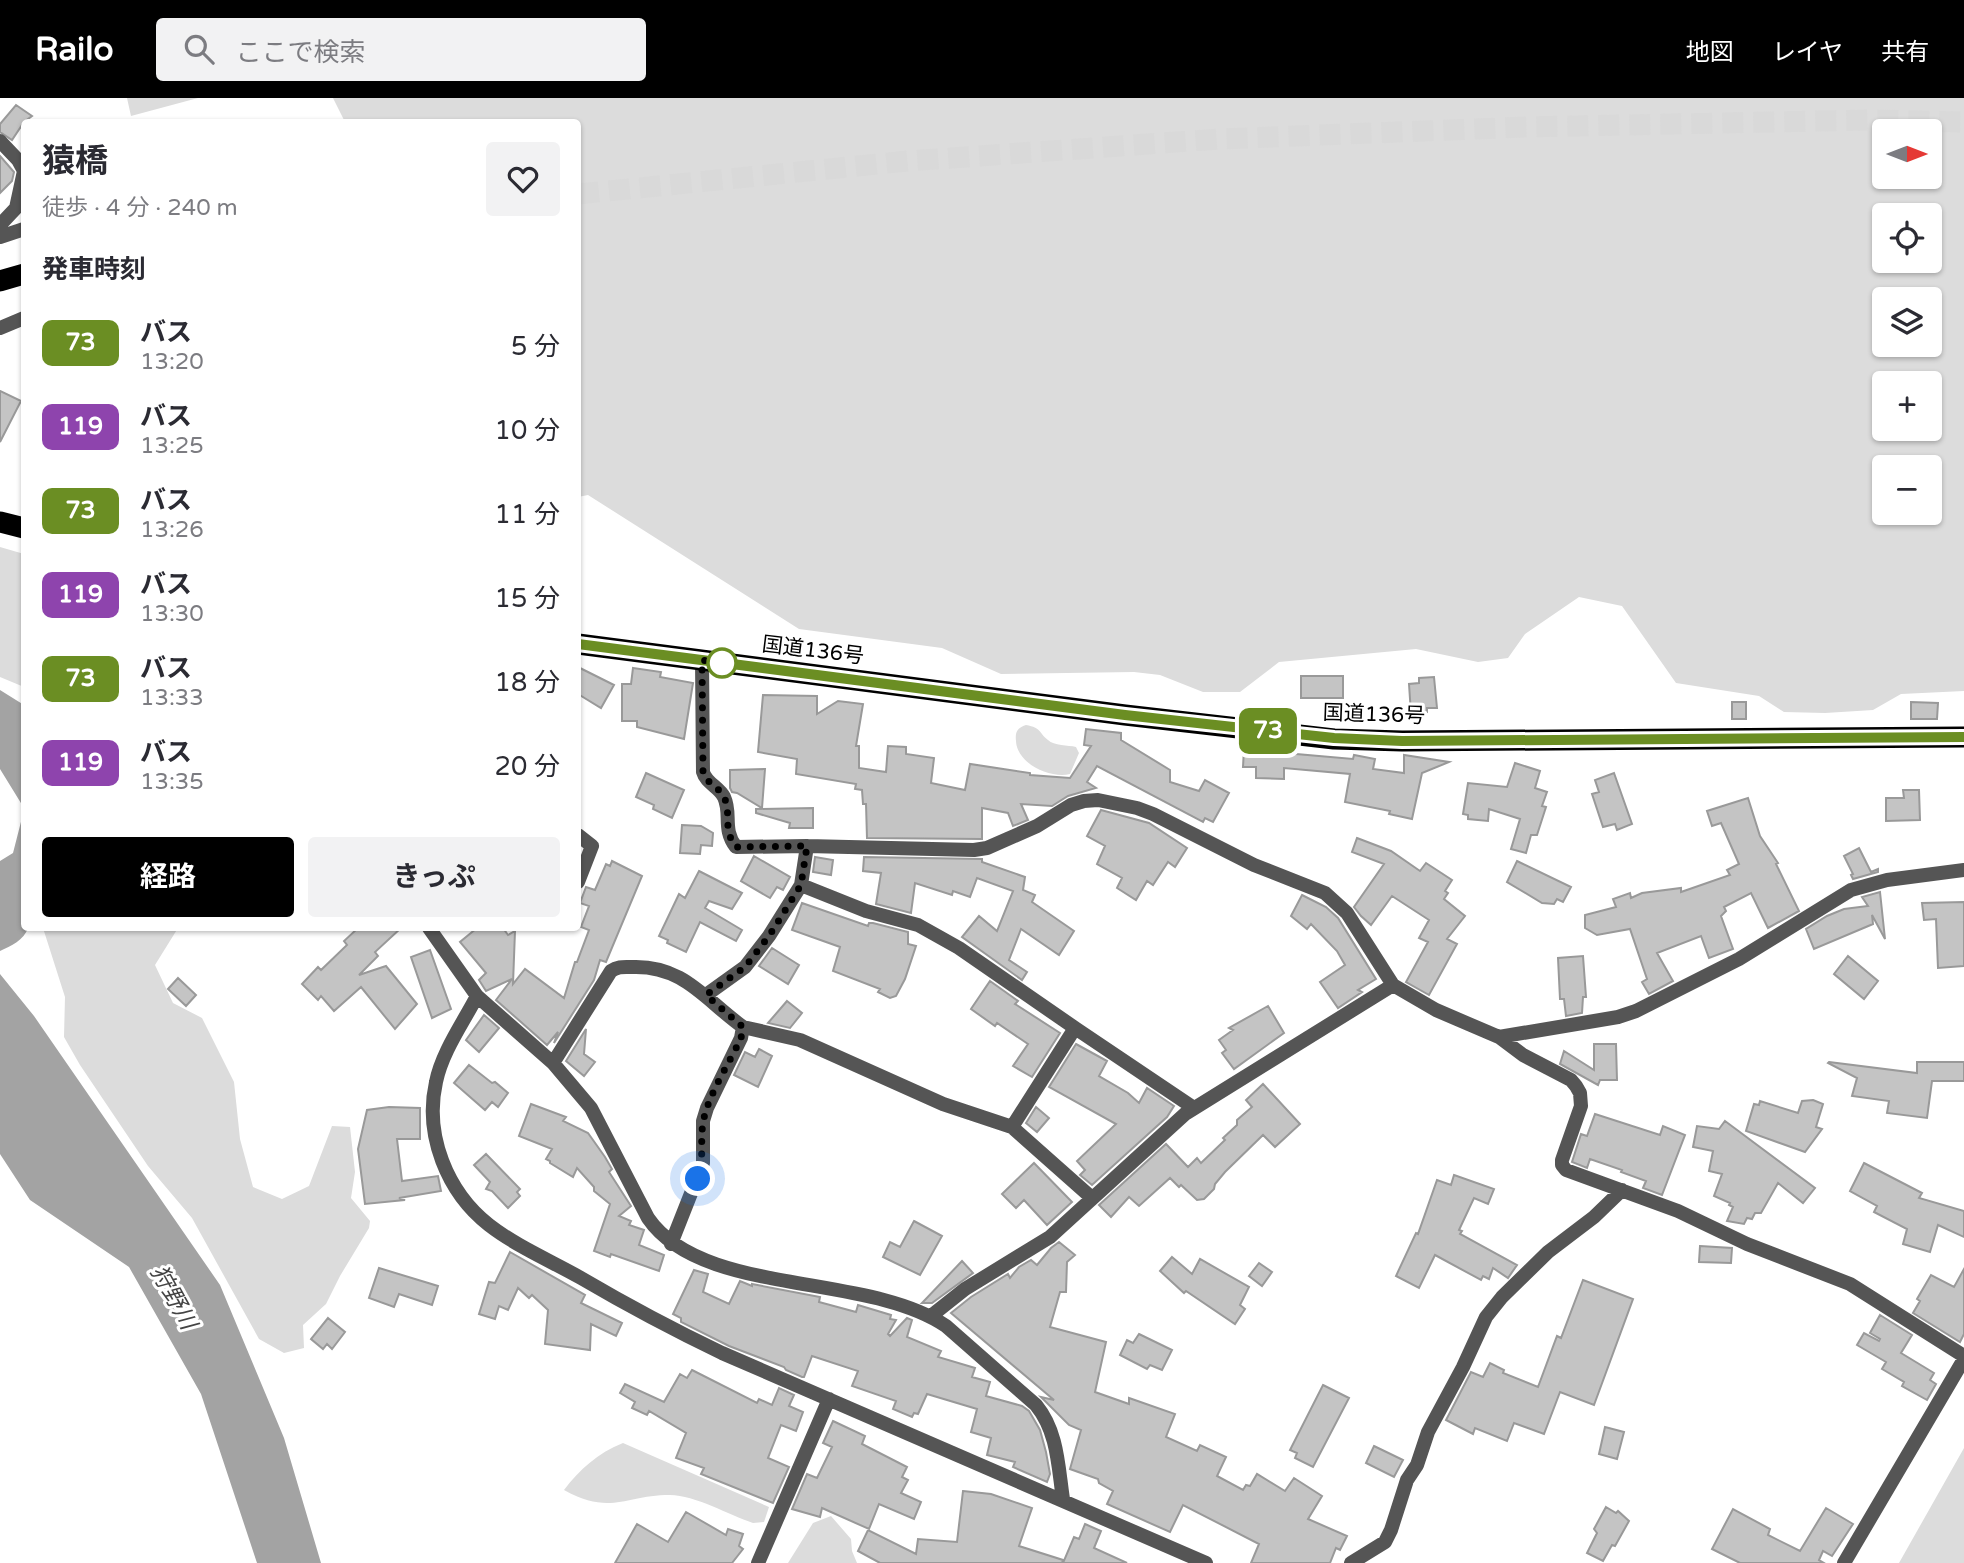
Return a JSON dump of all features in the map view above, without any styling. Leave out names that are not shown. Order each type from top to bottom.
[{"type":"highway","points":[[0,281],[21,275]]},
{"type":"highway","points":[[0,522],[21,527]]},
{"type":"highway","name":"国道136号","points":[[581,644],[1125,715],[1334,738],[1415,741],[1964,737]]},
{"type":"street","points":[[0,141],[21,165]]},
{"type":"street","points":[[0,225],[16,208],[21,184]]},
{"type":"street","points":[[0,237],[21,230]]},
{"type":"street","points":[[0,328],[21,319]]},
{"type":"street","points":[[702,660],[703,772],[706,779],[726,800],[728,833],[736,847],[987,848],[1084,801],[1098,800],[1153,814],[1254,865],[1310,885],[1335,900],[1347,913],[1393,985],[1447,1016],[1499,1037],[1523,1055],[1571,1080],[1580,1093],[1581,1106],[1564,1152],[1562,1165],[1566,1170],[1678,1211],[1747,1244],[1850,1284],[1964,1358],[1844,1563]]},
{"type":"street","points":[[581,837],[592,846],[581,874]]},
{"type":"street","points":[[706,995],[745,967],[769,936],[801,885],[807,846]]},
{"type":"street","points":[[1499,1037],[1618,1017],[1636,1011],[1740,959],[1851,890],[1887,880],[1964,870]]},
{"type":"street","points":[[801,885],[866,911],[918,925],[959,948],[1194,1108]]},
{"type":"street","points":[[431,931],[477,996],[553,1063],[591,1108],[648,1218],[671,1244],[698,1258],[730,1268],[888,1301],[931,1316],[946,1325],[1046,1417],[1056,1450],[1063,1499]]},
{"type":"street","points":[[553,1063],[611,971],[615,968],[643,967],[672,973],[706,995],[743,1027],[800,1040],[943,1104],[1012,1127],[1092,1198]]},
{"type":"street","points":[[931,1316],[964,1289],[1050,1237],[1165,1131],[1194,1108],[1393,985]]},
{"type":"street","points":[[477,996],[443,1062],[436,1083],[432,1120],[435,1143],[457,1190],[490,1226],[661,1324],[722,1353],[1206,1563]]},
{"type":"street","points":[[671,1244],[703,1163],[703,1121],[707,1108],[741,1038],[743,1027]]},
{"type":"street","points":[[1012,1127],[1075,1028]]},
{"type":"street","points":[[1351,1563],[1385,1542],[1428,1432],[1486,1317],[1502,1297],[1548,1252],[1594,1217],[1622,1190]]},
{"type":"street","points":[[758,1563],[829,1399]]},
{"type":"shaded area","points":[[127,98],[198,98],[131,116]]},
{"type":"shaded area","points":[[333,98],[1964,98],[1964,691],[1901,694],[1873,710],[1784,712],[1759,696],[1676,683],[1622,606],[1579,597],[1525,634],[1508,658],[1478,662],[1416,649],[1279,662],[1240,692],[1203,692],[1160,675],[1134,672],[1001,674],[942,648],[799,629],[588,495],[581,496],[581,119],[344,119]]},
{"type":"shaded area","points":[[0,547],[21,553],[21,686],[0,677]]},
{"type":"shaded area","points":[[1026,725],[1037,729],[1054,743],[1076,747],[1079,753],[1070,774],[1045,772],[1022,757],[1016,735],[1019,729]]},
{"type":"shaded area","points":[[44,931],[176,931],[155,965],[173,1003],[202,1018],[234,1082],[240,1139],[253,1187],[282,1199],[309,1186],[332,1126],[350,1127],[355,1172],[351,1198],[370,1221],[369,1228],[326,1304],[303,1325],[304,1348],[284,1353],[259,1339],[192,1218],[148,1166],[64,1037],[65,997]]},
{"type":"shaded area","points":[[623,1443],[769,1507],[764,1522],[753,1523],[680,1496],[654,1496],[606,1503],[580,1498],[564,1490],[590,1462]]},
{"type":"shaded area","points":[[1964,1448],[1964,1563],[1899,1563]]},
{"type":"shaded area","points":[[831,1516],[851,1539],[857,1563],[788,1563],[813,1523]]},
{"type":"water","points":[[0,690],[21,703],[21,803],[0,769]]},
{"type":"water","points":[[21,822],[21,931],[26,931],[13,945],[0,951],[0,861],[13,853]]},
{"type":"water","name":"狩野川","points":[[0,974],[34,1016],[220,1285],[284,1438],[321,1563],[257,1563],[201,1394],[129,1267],[30,1200],[0,1154]]},
{"type":"building","points":[[16,105],[32,116],[21,119],[21,126],[12,140],[0,132],[0,124]]},
{"type":"building","points":[[0,156],[14,172],[12,181],[0,193]]},
{"type":"building","points":[[0,391],[21,401],[0,442]]},
{"type":"building","points":[[581,668],[614,685],[601,708],[581,696]]},
{"type":"building","points":[[633,668],[661,672],[660,677],[693,683],[684,739],[637,727],[637,721],[622,721],[622,684],[631,684]]},
{"type":"building","points":[[1301,676],[1343,676],[1343,698],[1301,698]]},
{"type":"building","points":[[1434,677],[1437,708],[1427,708],[1427,712],[1411,714],[1409,684],[1419,683],[1419,678]]},
{"type":"building","points":[[763,695],[817,696],[817,714],[838,701],[863,704],[856,746],[859,746],[859,768],[886,772],[888,746],[906,747],[906,754],[934,758],[931,783],[965,790],[970,764],[1030,775],[1070,778],[1091,746],[1084,745],[1086,729],[1121,733],[1121,740],[1170,770],[1170,782],[1199,791],[1205,780],[1229,793],[1213,822],[1205,818],[1203,822],[1097,766],[1087,782],[1096,788],[1068,796],[1052,806],[1021,804],[1028,820],[1013,826],[1008,813],[982,808],[982,839],[867,838],[866,804],[863,804],[862,790],[855,789],[856,784],[796,774],[797,759],[758,752]]},
{"type":"building","points":[[1732,702],[1746,702],[1746,719],[1732,719]]},
{"type":"building","points":[[1911,702],[1938,703],[1937,719],[1911,719]]},
{"type":"building","points":[[1244,748],[1285,750],[1285,753],[1353,759],[1354,755],[1375,759],[1373,769],[1404,773],[1404,755],[1449,762],[1422,773],[1412,819],[1389,814],[1390,811],[1345,802],[1350,774],[1284,768],[1284,779],[1256,778],[1256,767],[1243,767]]},
{"type":"building","points":[[1515,763],[1540,771],[1535,788],[1547,792],[1542,806],[1546,807],[1537,835],[1531,835],[1526,853],[1511,849],[1520,819],[1489,809],[1488,821],[1468,819],[1468,815],[1463,814],[1468,783],[1507,787]]},
{"type":"building","points":[[765,769],[762,808],[732,792],[730,770]]},
{"type":"building","points":[[646,773],[684,790],[672,818],[653,809],[654,805],[636,797]]},
{"type":"building","points":[[1614,773],[1632,824],[1617,830],[1615,824],[1603,827],[1592,794],[1599,792],[1595,780]]},
{"type":"building","points":[[1903,790],[1919,790],[1920,820],[1886,821],[1886,798],[1904,798]]},
{"type":"building","points":[[1748,798],[1760,836],[1778,863],[1776,864],[1799,911],[1768,928],[1751,893],[1724,907],[1726,911],[1721,916],[1733,949],[1709,958],[1701,936],[1657,953],[1673,981],[1649,994],[1642,982],[1647,979],[1630,929],[1597,935],[1585,928],[1585,915],[1616,907],[1613,899],[1630,893],[1631,898],[1642,893],[1681,888],[1681,892],[1730,875],[1727,870],[1739,864],[1721,823],[1712,826],[1707,811]]},
{"type":"building","points":[[813,808],[813,828],[789,828],[790,823],[756,813],[756,809]]},
{"type":"building","points":[[1101,810],[1149,823],[1187,848],[1175,867],[1168,862],[1153,885],[1147,881],[1136,900],[1117,888],[1122,878],[1097,864],[1105,846],[1087,836]]},
{"type":"building","points":[[682,825],[701,826],[713,833],[712,846],[701,845],[700,854],[680,853]]},
{"type":"building","points":[[1357,838],[1391,851],[1420,871],[1426,863],[1452,880],[1445,891],[1448,893],[1444,899],[1465,916],[1447,939],[1457,944],[1429,995],[1406,982],[1428,942],[1419,938],[1429,920],[1392,896],[1371,925],[1354,907],[1384,864],[1352,852]]},
{"type":"building","points":[[1859,848],[1871,872],[1878,869],[1878,872],[1853,879],[1844,856]]},
{"type":"building","points":[[754,856],[790,877],[783,890],[777,887],[770,898],[741,881]]},
{"type":"building","points":[[815,857],[833,860],[831,875],[813,872]]},
{"type":"building","points":[[864,857],[982,859],[982,862],[1025,877],[1023,890],[1035,895],[1032,902],[1074,931],[1059,955],[1021,929],[1009,960],[1027,972],[1022,980],[962,937],[979,916],[997,931],[1013,891],[977,878],[970,897],[953,891],[952,895],[915,883],[911,913],[876,904],[881,873],[863,871]]},
{"type":"building","points":[[612,861],[642,876],[606,962],[600,960],[594,980],[554,1043],[558,1032],[547,1045],[496,1000],[512,979],[486,991],[479,980],[486,973],[460,942],[473,931],[505,931],[508,935],[515,931],[513,984],[525,969],[564,998],[589,930],[581,927],[589,906],[581,903],[581,900],[586,887],[595,890],[606,864],[610,866]]},
{"type":"building","points":[[1517,861],[1571,887],[1563,902],[1557,899],[1554,904],[1542,903],[1507,882]]},
{"type":"building","points":[[699,871],[742,893],[732,909],[709,901],[705,908],[742,930],[736,941],[700,922],[686,952],[659,936],[679,894],[685,898]]},
{"type":"building","points":[[1880,892],[1885,939],[1872,915],[1873,924],[1814,949],[1806,929],[1844,909],[1868,906],[1862,897]]},
{"type":"building","points":[[1302,895],[1326,907],[1338,918],[1376,979],[1358,990],[1362,992],[1338,1008],[1320,982],[1345,965],[1337,951],[1311,924],[1307,929],[1291,916]]},
{"type":"building","points":[[1964,902],[1964,966],[1938,968],[1936,919],[1924,920],[1922,903]]},
{"type":"building","points":[[802,903],[868,926],[873,923],[908,932],[908,944],[916,946],[896,996],[890,998],[878,992],[880,989],[833,971],[840,947],[792,930]]},
{"type":"building","points":[[355,931],[398,931],[375,952],[378,956],[359,975],[386,966],[417,1004],[395,1029],[361,987],[334,1011],[321,996],[318,1000],[302,984],[318,967],[321,970],[347,945],[344,941]]},
{"type":"building","points":[[772,948],[799,965],[788,984],[759,966]]},
{"type":"building","points":[[430,950],[451,1009],[432,1018],[411,957]]},
{"type":"building","points":[[1583,956],[1586,997],[1583,997],[1582,1013],[1566,1016],[1564,999],[1560,999],[1558,958]]},
{"type":"building","points":[[1848,956],[1878,981],[1864,999],[1834,974]]},
{"type":"building","points":[[178,978],[196,995],[186,1006],[168,989]]},
{"type":"building","points":[[990,981],[1018,1001],[1015,1004],[1060,1033],[1032,1077],[1013,1066],[1028,1044],[971,1009]]},
{"type":"building","points":[[787,1001],[802,1013],[790,1028],[768,1023]]},
{"type":"building","points":[[1268,1006],[1284,1033],[1234,1069],[1222,1053],[1226,1050],[1219,1040],[1233,1030],[1229,1028]]},
{"type":"building","points":[[484,1015],[499,1028],[479,1052],[466,1040]]},
{"type":"building","points":[[586,1029],[584,1054],[595,1062],[584,1076],[566,1061]]},
{"type":"building","points":[[1076,1044],[1107,1061],[1099,1076],[1128,1093],[1139,1103],[1147,1088],[1174,1106],[1167,1117],[1092,1185],[1080,1175],[1085,1170],[1077,1161],[1116,1124],[1049,1087]]},
{"type":"building","points":[[1594,1044],[1616,1044],[1617,1080],[1600,1080],[1598,1085],[1560,1064],[1564,1051],[1594,1070]]},
{"type":"building","points":[[759,1049],[772,1056],[758,1087],[734,1075],[745,1052],[755,1057]]},
{"type":"building","points":[[1829,1062],[1917,1073],[1917,1062],[1964,1062],[1964,1081],[1932,1081],[1927,1118],[1887,1113],[1889,1101],[1852,1096],[1857,1078]]},
{"type":"building","points":[[469,1065],[508,1093],[498,1107],[492,1102],[485,1110],[454,1083]]},
{"type":"building","points":[[1263,1084],[1300,1124],[1275,1147],[1263,1135],[1225,1172],[1204,1199],[1197,1200],[1170,1178],[1139,1206],[1129,1197],[1111,1217],[1099,1205],[1166,1144],[1188,1167],[1197,1158],[1201,1163],[1225,1140],[1223,1138],[1237,1125],[1237,1120],[1252,1107],[1246,1100]]},
{"type":"building","points":[[1813,1100],[1823,1104],[1816,1127],[1822,1129],[1805,1152],[1746,1131],[1754,1104],[1759,1105],[1760,1101],[1798,1113],[1802,1101]]},
{"type":"building","points":[[531,1104],[566,1117],[563,1121],[588,1133],[605,1157],[612,1169],[609,1172],[631,1206],[619,1216],[631,1221],[629,1225],[644,1230],[639,1245],[664,1255],[659,1271],[611,1254],[610,1257],[594,1251],[610,1204],[594,1191],[594,1187],[577,1168],[573,1177],[550,1163],[546,1159],[552,1149],[519,1136]]},
{"type":"building","points":[[389,1107],[420,1108],[420,1139],[397,1139],[402,1181],[438,1176],[441,1191],[399,1198],[405,1200],[365,1204],[358,1149],[367,1110]]},
{"type":"building","points":[[1036,1107],[1049,1118],[1037,1132],[1026,1123]]},
{"type":"building","points":[[1595,1114],[1660,1135],[1663,1126],[1685,1135],[1662,1195],[1643,1188],[1646,1181],[1621,1172],[1622,1170],[1590,1159],[1587,1168],[1572,1162],[1581,1134],[1587,1136]]},
{"type":"building","points":[[1725,1121],[1815,1188],[1803,1203],[1778,1183],[1761,1213],[1755,1213],[1752,1219],[1747,1218],[1744,1224],[1727,1221],[1733,1207],[1714,1196],[1722,1174],[1709,1171],[1713,1151],[1693,1147],[1697,1126],[1719,1129]]},
{"type":"building","points":[[486,1154],[520,1189],[517,1192],[520,1196],[508,1208],[492,1191],[486,1189],[490,1182],[474,1165]]},
{"type":"building","points":[[1034,1163],[1072,1202],[1047,1225],[1024,1200],[1016,1208],[1002,1194]]},
{"type":"building","points":[[1864,1163],[1922,1193],[1919,1198],[1964,1211],[1964,1237],[1938,1225],[1930,1252],[1903,1244],[1907,1229],[1874,1212],[1877,1206],[1850,1191]]},
{"type":"building","points":[[1454,1175],[1494,1189],[1488,1204],[1474,1198],[1459,1230],[1462,1231],[1460,1234],[1517,1265],[1508,1278],[1493,1268],[1489,1279],[1483,1276],[1481,1280],[1435,1255],[1419,1288],[1396,1276],[1416,1233],[1418,1234],[1437,1180],[1451,1185]]},
{"type":"building","points":[[914,1221],[942,1236],[920,1275],[883,1257],[890,1242],[900,1247]]},
{"type":"building","points":[[1059,1242],[1075,1255],[1067,1262],[1066,1292],[1060,1292],[1050,1327],[1106,1342],[1095,1392],[1129,1404],[1129,1398],[1175,1414],[1166,1437],[1197,1451],[1200,1445],[1226,1457],[1217,1476],[1243,1490],[1246,1485],[1250,1486],[1257,1474],[1285,1491],[1294,1478],[1322,1496],[1308,1519],[1347,1536],[1340,1550],[1336,1548],[1330,1563],[1251,1563],[1259,1544],[1183,1505],[1170,1532],[1107,1504],[1113,1491],[1099,1483],[1098,1479],[1070,1469],[1081,1430],[1069,1425],[1041,1397],[1054,1400],[951,1313],[1008,1274],[1010,1278],[1019,1267],[1031,1260],[1037,1265]]},
{"type":"building","points":[[1700,1246],[1732,1248],[1731,1263],[1699,1262]]},
{"type":"building","points":[[510,1252],[585,1295],[581,1303],[622,1323],[616,1336],[591,1324],[590,1350],[545,1344],[548,1310],[532,1295],[529,1298],[518,1288],[508,1310],[499,1306],[495,1319],[479,1314],[489,1282],[495,1283]]},
{"type":"building","points":[[1172,1257],[1192,1274],[1200,1259],[1249,1287],[1240,1305],[1245,1309],[1235,1324],[1186,1291],[1184,1293],[1160,1271]]},
{"type":"building","points":[[962,1261],[973,1273],[932,1303],[922,1303]]},
{"type":"building","points":[[1259,1263],[1272,1272],[1262,1286],[1249,1276]]},
{"type":"building","points":[[379,1268],[438,1286],[432,1305],[399,1294],[394,1307],[369,1298]]},
{"type":"building","points":[[1964,1269],[1964,1334],[1960,1342],[1913,1313],[1920,1301],[1917,1299],[1931,1275],[1954,1287]]},
{"type":"building","points":[[694,1270],[708,1274],[703,1292],[729,1304],[740,1281],[752,1286],[820,1297],[819,1302],[856,1312],[858,1305],[891,1315],[890,1319],[896,1320],[888,1334],[890,1336],[907,1318],[912,1320],[907,1337],[941,1351],[938,1357],[975,1368],[972,1377],[990,1382],[986,1396],[1022,1406],[1029,1411],[1040,1430],[1046,1452],[1050,1474],[1047,1482],[1013,1467],[1015,1462],[987,1455],[991,1438],[971,1432],[977,1409],[927,1394],[918,1414],[914,1413],[912,1417],[893,1409],[896,1401],[852,1386],[858,1371],[812,1356],[802,1377],[681,1322],[681,1318],[673,1314]]},
{"type":"building","points":[[1583,1280],[1633,1299],[1594,1405],[1560,1392],[1544,1434],[1514,1423],[1507,1441],[1475,1428],[1473,1434],[1446,1420],[1471,1372],[1483,1377],[1490,1363],[1504,1370],[1503,1373],[1538,1387],[1557,1336],[1561,1338]]},
{"type":"building","points":[[1880,1315],[1912,1335],[1901,1353],[1934,1373],[1930,1380],[1936,1384],[1927,1400],[1902,1386],[1904,1382],[1882,1369],[1886,1362],[1857,1345],[1864,1333],[1879,1341],[1880,1339],[1870,1333]]},
{"type":"building","points":[[328,1318],[345,1332],[332,1349],[327,1344],[323,1349],[311,1339]]},
{"type":"building","points":[[1139,1334],[1172,1350],[1162,1370],[1150,1365],[1147,1369],[1120,1355],[1127,1340],[1133,1343]]},
{"type":"building","points":[[692,1370],[757,1403],[759,1399],[772,1405],[779,1388],[794,1395],[789,1406],[803,1412],[796,1431],[781,1425],[768,1458],[789,1467],[773,1503],[701,1474],[704,1468],[676,1458],[686,1433],[649,1411],[647,1415],[632,1408],[635,1402],[620,1393],[625,1384],[664,1402],[680,1374],[687,1378]]},
{"type":"building","points":[[1323,1385],[1349,1398],[1313,1467],[1295,1458],[1297,1453],[1290,1450]]},
{"type":"building","points":[[833,1421],[865,1436],[862,1444],[907,1467],[902,1477],[908,1480],[901,1493],[921,1502],[914,1519],[879,1504],[869,1529],[822,1508],[820,1517],[792,1509],[807,1474],[817,1478],[832,1447],[823,1443]]},
{"type":"building","points":[[1605,1427],[1624,1432],[1617,1459],[1599,1454]]},
{"type":"building","points":[[1374,1446],[1403,1460],[1394,1477],[1366,1463]]},
{"type":"building","points":[[963,1491],[991,1494],[1032,1508],[1019,1546],[1063,1560],[1062,1563],[880,1563],[858,1551],[868,1530],[916,1554],[918,1539],[957,1542]]},
{"type":"building","points":[[1606,1507],[1616,1513],[1618,1511],[1629,1521],[1603,1561],[1587,1553],[1597,1533],[1594,1529]]},
{"type":"building","points":[[1826,1508],[1853,1524],[1832,1556],[1823,1551],[1819,1560],[1824,1563],[1740,1563],[1712,1549],[1733,1509],[1770,1529],[1768,1535],[1800,1551]]},
{"type":"building","points":[[686,1512],[726,1535],[728,1529],[743,1534],[739,1546],[743,1549],[732,1563],[615,1563],[637,1524],[668,1542]]},
{"type":"building","points":[[1085,1524],[1101,1531],[1094,1548],[1127,1563],[1063,1563],[1074,1537],[1079,1539]]},
{"type":"tunnel","points":[[581,194],[908,161],[1219,139],[1526,127],[1869,120],[1964,122]]},
{"type":"bus line","name":"73","points":[[581,644],[1125,715],[1334,738],[1402,741],[1964,737]]},
{"type":"route","points":[[698,1179],[703,1163],[703,1121],[741,1038],[743,1027],[706,995],[745,967],[769,936],[801,885],[807,846],[736,847],[731,840],[728,833],[726,800],[704,776],[702,754],[702,660],[722,663]]}]
